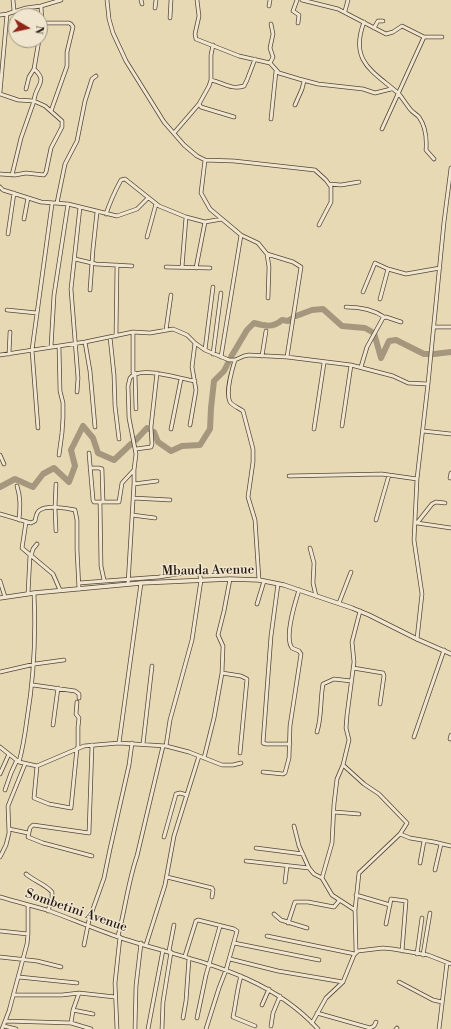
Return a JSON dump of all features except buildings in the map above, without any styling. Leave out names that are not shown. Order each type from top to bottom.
[{"type":"street","points":[[27,8],[41,6],[61,0]]},
{"type":"street","points":[[106,0],[110,25],[120,50],[168,128],[192,152],[205,160],[234,161],[312,169],[319,173],[329,184],[331,202],[318,225]]},
{"type":"street","points":[[155,8],[156,0]]},
{"type":"street","points":[[170,18],[171,0]]},
{"type":"street","points":[[197,0],[199,16],[195,38],[237,55],[270,63],[276,71],[304,81],[363,89],[375,93],[391,89]]},
{"type":"street","points":[[269,6],[270,0]]},
{"type":"street","points":[[297,0],[292,11],[299,15],[298,23]]},
{"type":"street","points":[[302,0],[338,8],[374,28],[389,34],[402,26],[424,37],[442,37]]},
{"type":"street","points":[[345,12],[348,0]]},
{"type":"street","points":[[0,15],[8,14],[2,52],[0,93],[18,100],[34,101],[43,105],[62,121],[62,125],[51,148],[45,174],[0,174]]},
{"type":"street","points":[[374,28],[378,21],[383,22]]},
{"type":"street","points":[[364,22],[359,40],[361,56],[366,66],[398,94],[410,110],[420,119],[426,133],[426,150],[434,159]]},
{"type":"street","points":[[48,23],[69,23],[73,27],[67,52],[68,66],[51,111]]},
{"type":"street","points":[[270,63],[273,57],[270,48],[273,34],[271,24]]},
{"type":"street","points":[[382,128],[424,37]]},
{"type":"street","points":[[174,133],[203,99],[211,80],[210,59],[213,45]]},
{"type":"street","points":[[26,89],[29,77],[34,69],[38,48]]},
{"type":"street","points":[[211,80],[222,83],[234,89],[244,86],[248,80],[255,59]]},
{"type":"street","points":[[12,175],[21,138],[41,78],[40,74],[34,69]]},
{"type":"street","points":[[272,119],[276,71]]},
{"type":"street","points":[[57,203],[65,164],[77,141],[85,101],[92,79],[96,76]]},
{"type":"street","points":[[295,105],[304,81]]},
{"type":"street","points":[[199,104],[201,107],[234,117]]},
{"type":"street","points":[[205,160],[201,195],[210,209],[241,235],[258,243],[267,254],[269,267],[268,298]]},
{"type":"street","points":[[417,639],[422,594],[414,546],[418,478],[451,168]]},
{"type":"street","points":[[106,214],[112,197],[123,179],[125,179],[156,204],[186,217],[205,222],[222,219]]},
{"type":"street","points":[[329,184],[341,185],[359,182]]},
{"type":"street","points":[[0,187],[41,202],[68,204],[116,216],[121,216],[137,209],[148,198]]},
{"type":"street","points":[[8,234],[14,193]]},
{"type":"street","points":[[24,219],[28,198]]},
{"type":"street","points":[[38,428],[32,350],[52,204]]},
{"type":"street","points":[[51,347],[54,295],[68,204]]},
{"type":"street","points":[[148,237],[156,204]]},
{"type":"street","points":[[77,392],[78,378],[71,289],[80,207]]},
{"type":"street","points":[[90,290],[97,212]]},
{"type":"street","points":[[182,267],[186,217]]},
{"type":"street","points":[[196,268],[205,222]]},
{"type":"street","points":[[221,357],[241,235]]},
{"type":"street","points":[[267,254],[293,262],[301,267],[287,357]]},
{"type":"street","points":[[75,259],[92,263],[132,266]]},
{"type":"street","points":[[363,292],[373,264],[406,274],[440,268]]},
{"type":"street","points":[[116,336],[117,265]]},
{"type":"street","points":[[166,267],[210,268]]},
{"type":"street","points":[[380,299],[388,269]]},
{"type":"street","points":[[205,350],[213,287]]},
{"type":"street","points":[[213,354],[221,293]]},
{"type":"street","points":[[166,330],[171,295]]},
{"type":"street","points":[[346,307],[376,312],[384,317],[401,322]]},
{"type":"street","points":[[7,310],[37,313]]},
{"type":"street","points":[[361,367],[370,340],[384,317]]},
{"type":"street","points":[[434,327],[451,327]]},
{"type":"street","points":[[0,355],[85,342],[133,332],[173,330],[182,332],[205,350],[229,360],[235,360],[244,356],[287,357],[324,363],[351,365],[393,376],[408,383],[428,384]]},
{"type":"street","points":[[262,356],[266,331]]},
{"type":"street","points":[[9,354],[10,332]]},
{"type":"street","points":[[133,332],[136,410]]},
{"type":"street","points":[[110,337],[119,439]]},
{"type":"street","points":[[85,342],[90,371],[95,427]]},
{"type":"street","points":[[190,425],[196,390],[192,362],[195,343]]},
{"type":"street","points":[[59,346],[60,391],[63,404],[62,433],[59,456]]},
{"type":"street","points":[[235,360],[231,374],[229,396],[231,403],[244,411],[253,449],[253,462],[248,497],[255,520],[262,581],[257,604]]},
{"type":"street","points":[[314,429],[324,363]]},
{"type":"street","points":[[342,426],[351,365]]},
{"type":"street","points":[[134,373],[157,373],[195,381]]},
{"type":"street","points":[[128,584],[136,450],[129,418],[128,402],[129,380],[134,373]]},
{"type":"street","points":[[136,450],[151,447],[152,444],[151,427],[157,373]]},
{"type":"street","points":[[171,429],[181,379]]},
{"type":"street","points":[[423,432],[451,434]]},
{"type":"street","points":[[89,453],[94,502],[120,501],[122,483],[134,470]]},
{"type":"street","points":[[0,455],[4,464]]},
{"type":"street","points":[[90,468],[102,469],[101,566],[104,580]]},
{"type":"street","points":[[450,478],[451,474]]},
{"type":"street","points":[[289,476],[389,475],[418,478]]},
{"type":"street","points":[[376,520],[389,475]]},
{"type":"street","points":[[134,484],[157,481]]},
{"type":"street","points":[[56,484],[56,531]]},
{"type":"street","points":[[17,486],[20,501],[18,520]]},
{"type":"street","points":[[133,498],[170,500]]},
{"type":"street","points":[[416,523],[432,504],[436,502],[445,503]]},
{"type":"street","points":[[0,514],[34,523],[40,510],[55,508],[75,510],[79,589]]},
{"type":"street","points":[[132,515],[155,518]]},
{"type":"street","points":[[26,522],[22,545],[24,550],[30,556],[43,564],[53,574],[60,590]]},
{"type":"street","points":[[416,523],[451,528]]},
{"type":"street","points":[[28,594],[30,556],[37,544]]},
{"type":"street","points":[[310,548],[314,563],[313,583],[316,596]]},
{"type":"street","points":[[79,583],[165,576],[194,570],[199,572],[201,580],[192,640],[170,720],[138,856],[132,872],[119,937],[115,997],[117,1029]]},
{"type":"street","points":[[339,603],[351,572]]},
{"type":"street","points":[[204,758],[214,718],[222,673],[223,646],[218,638],[218,635],[230,579]]},
{"type":"street","name":"Mbauda Avenue","points":[[0,598],[60,590],[142,582],[230,579],[262,581],[299,590],[360,611],[451,654]]},
{"type":"street","points":[[0,581],[5,597]]},
{"type":"street","points":[[119,743],[142,582]]},
{"type":"street","points":[[278,584],[271,636],[263,742],[266,744],[290,744]]},
{"type":"street","points":[[263,772],[283,774],[285,773],[288,764],[293,707],[301,654],[292,648],[288,640],[299,590]]},
{"type":"street","points":[[5,790],[23,746],[33,684],[35,664],[34,593]]},
{"type":"street","points":[[322,878],[332,843],[337,779],[343,765],[348,740],[346,728],[353,668],[352,642],[360,611]]},
{"type":"street","points":[[414,737],[444,650]]},
{"type":"street","points":[[0,672],[35,664],[64,660]]},
{"type":"street","points":[[143,744],[152,666]]},
{"type":"street","points":[[353,668],[383,673],[384,676],[380,704]]},
{"type":"street","points":[[222,673],[242,676],[247,679],[240,753]]},
{"type":"street","points":[[317,732],[323,684],[334,679],[351,681]]},
{"type":"street","points":[[33,684],[75,691],[79,694],[79,698]]},
{"type":"street","points":[[53,725],[58,688]]},
{"type":"street","points":[[37,766],[35,799],[49,804],[71,808],[79,718],[76,716],[77,702]]},
{"type":"street","points":[[0,747],[18,761],[37,766],[77,748],[92,745],[119,743],[165,746],[199,756],[222,765],[241,763]]},
{"type":"street","points":[[84,945],[88,925],[104,878],[128,771],[132,743]]},
{"type":"street","points":[[92,745],[88,833],[33,825],[28,833],[28,838],[30,839],[92,856]]},
{"type":"street","points":[[0,774],[9,754]]},
{"type":"street","points":[[146,945],[167,877],[174,836],[199,756]]},
{"type":"street","points":[[0,857],[6,845],[10,829],[8,807],[25,764]]},
{"type":"street","points":[[312,1023],[326,998],[343,982],[356,953],[355,910],[358,875],[360,871],[400,834],[407,825],[406,821],[379,794],[364,784],[343,765]]},
{"type":"street","points":[[164,837],[176,794],[180,793],[187,795]]},
{"type":"street","points":[[334,812],[358,814]]},
{"type":"street","points":[[294,826],[309,868],[314,874],[322,878],[332,895],[339,901],[355,910]]},
{"type":"street","points":[[10,829],[28,833]]},
{"type":"street","points":[[400,834],[410,838],[451,846]]},
{"type":"street","points":[[420,864],[424,841]]},
{"type":"street","points":[[435,870],[441,844]]},
{"type":"street","points":[[256,848],[303,854]]},
{"type":"street","points":[[246,862],[309,868]]},
{"type":"street","points":[[285,882],[287,866]]},
{"type":"street","points":[[26,874],[31,879],[52,892],[48,911]]},
{"type":"street","points":[[167,877],[212,888],[212,897]]},
{"type":"street","points":[[356,895],[390,905]]},
{"type":"street","name":"Sombetini Avenue","points":[[0,897],[48,911],[119,937],[209,964]]},
{"type":"street","points":[[386,924],[392,898],[404,900],[406,902],[402,951]]},
{"type":"street","points":[[288,922],[295,902],[315,903],[334,907],[339,901]]},
{"type":"street","points":[[4,1025],[23,960],[28,934],[28,905]]},
{"type":"street","points":[[423,955],[430,912]]},
{"type":"street","points":[[274,914],[280,920],[307,928]]},
{"type":"street","points":[[417,954],[422,918]]},
{"type":"street","points":[[183,1018],[186,1001],[187,957],[196,920],[236,930],[230,959],[206,1029]]},
{"type":"street","points":[[162,1029],[174,925]]},
{"type":"street","points":[[197,1018],[209,964],[220,926]]},
{"type":"street","points":[[0,931],[28,934]]},
{"type":"street","points":[[267,936],[356,953],[388,948],[432,956],[449,964],[438,1029]]},
{"type":"street","points":[[234,943],[320,960]]},
{"type":"street","points":[[135,1029],[136,986],[141,944]]},
{"type":"street","points":[[148,1029],[163,950]]},
{"type":"street","points":[[0,957],[42,962],[61,967]]},
{"type":"street","points":[[230,959],[278,971],[343,982]]},
{"type":"street","points":[[209,964],[241,976],[269,989],[280,996],[318,1029]]},
{"type":"street","points":[[241,976],[237,990],[237,1000],[233,1017],[255,1026]]},
{"type":"street","points":[[19,977],[77,983]]},
{"type":"street","points":[[399,982],[433,1000],[442,1002]]},
{"type":"street","points":[[262,1006],[269,989]]},
{"type":"street","points":[[14,995],[62,995],[79,993],[115,997]]},
{"type":"street","points":[[71,1024],[73,1010],[79,993]]},
{"type":"street","points":[[271,1026],[273,1013],[280,996]]},
{"type":"street","points":[[73,1010],[93,1014]]},
{"type":"street","points":[[317,1013],[370,1028],[374,1026],[376,1022]]},
{"type":"street","points":[[0,1024],[16,1029]]},
{"type":"street","points":[[4,1025],[71,1024],[91,1029]]},
{"type":"waterway","points":[[296,316],[312,310],[323,309],[342,326],[365,328],[374,333],[381,358],[389,341],[396,340],[424,354],[429,354]]},
{"type":"waterway","points":[[231,357],[247,330],[254,323],[269,326],[279,323],[282,320],[288,321],[291,319]]},
{"type":"waterway","points":[[434,354],[451,352]]},
{"type":"waterway","points":[[154,432],[158,442],[171,451],[182,446],[200,445],[210,429],[214,381],[224,371],[228,363]]},
{"type":"waterway","points":[[0,487],[15,479],[33,487],[43,474],[54,468],[69,482],[75,466],[71,450],[83,426],[93,438],[98,453],[114,460],[131,444]]},
{"type":"waterway","points":[[136,440],[147,428],[149,429]]}]
